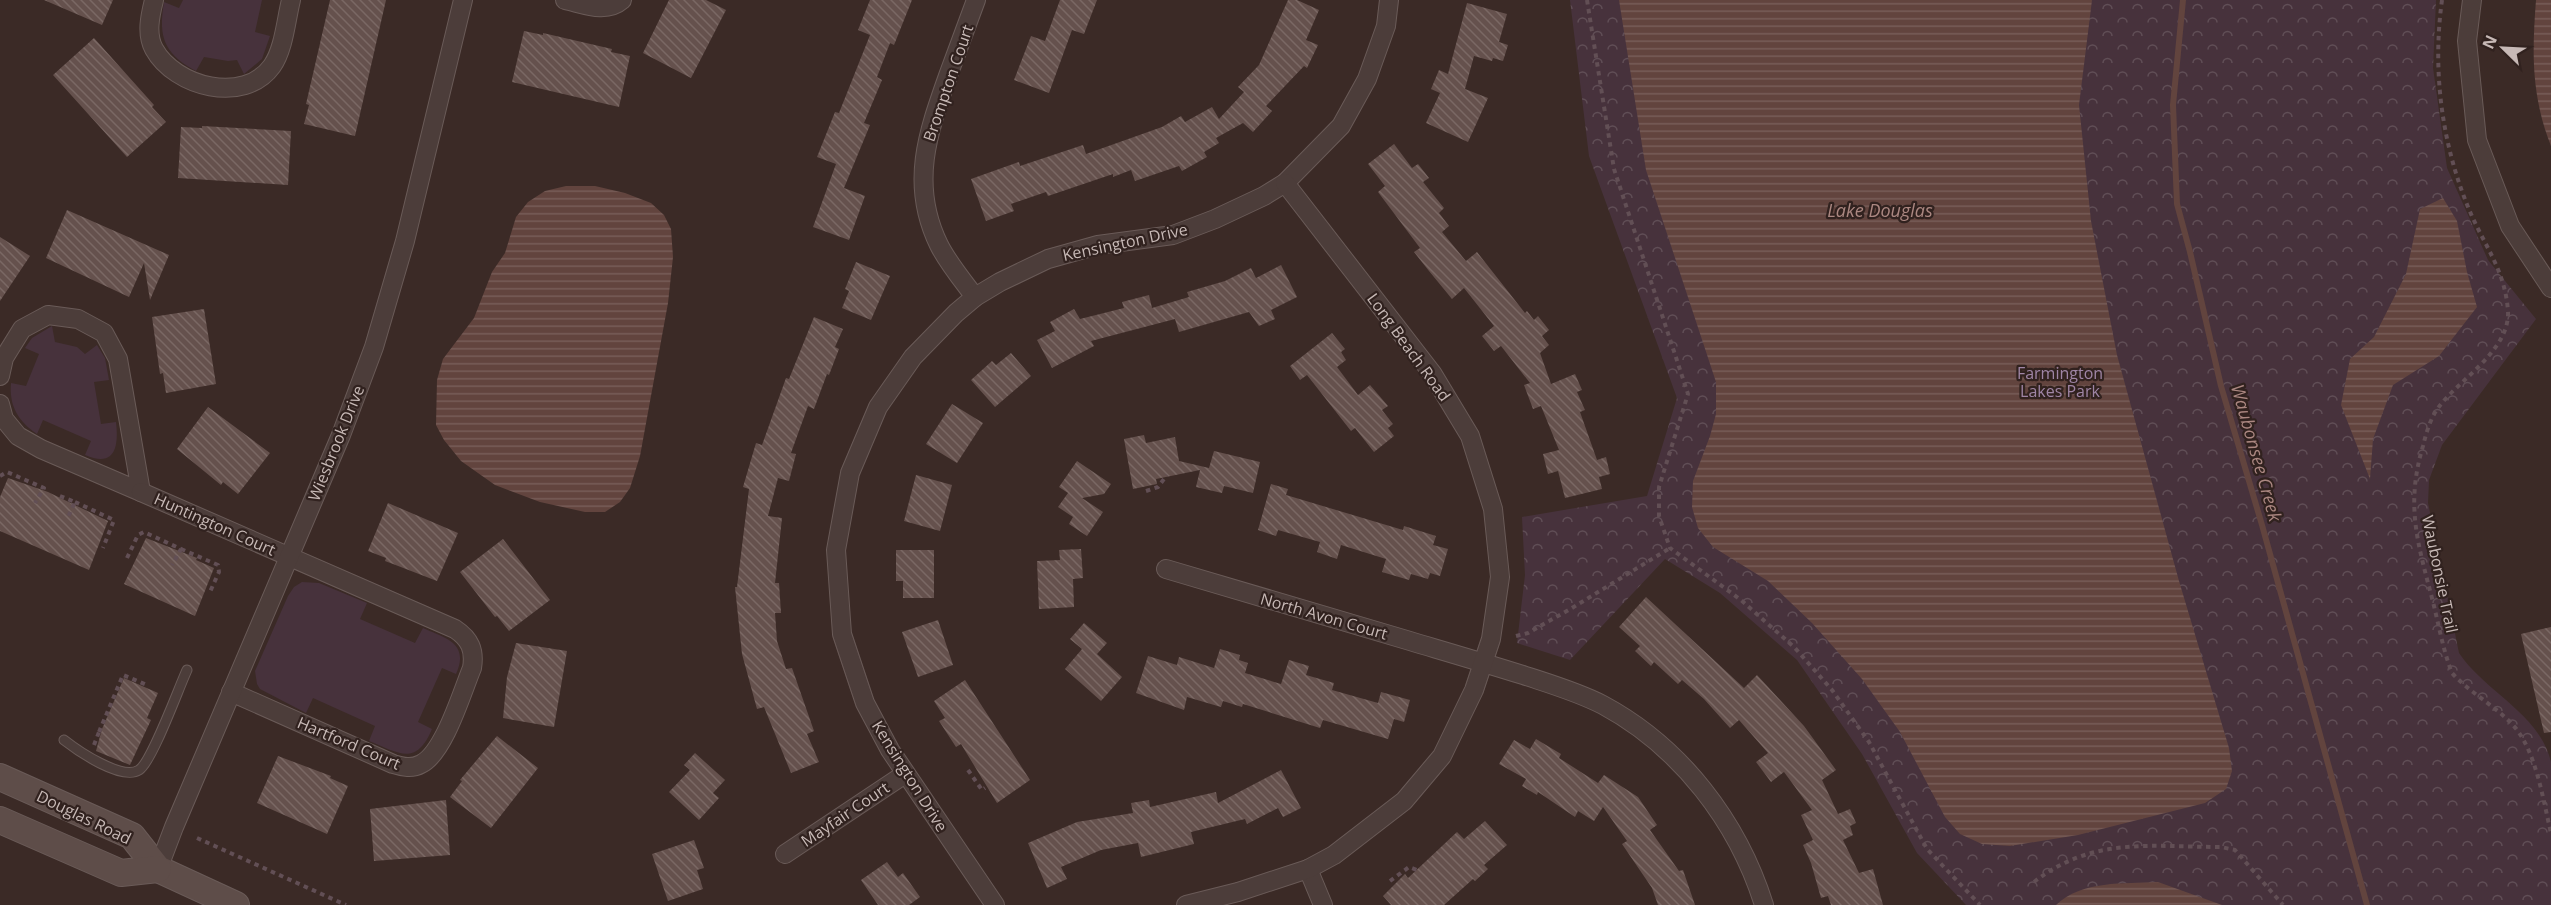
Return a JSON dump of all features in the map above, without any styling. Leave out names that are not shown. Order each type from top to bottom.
[{"type":"street","points":[[154,0],[148,23],[153,48],[170,70],[196,82],[224,88],[243,87],[260,80],[273,65],[291,0]]},
{"type":"street","name":"Wiesbrook Drive","points":[[158,869],[231,692],[342,435],[374,347],[405,242],[463,0]]},
{"type":"street","points":[[565,0],[596,7],[609,7],[622,0]]},
{"type":"street","name":"Brompton Court","points":[[975,297],[939,244],[926,203],[923,180],[924,156],[932,120],[976,0]]},
{"type":"street","name":"Kensington Drive","points":[[995,905],[905,774],[865,703],[842,634],[836,550],[850,473],[878,407],[913,357],[975,297],[1000,282],[1048,259],[1098,244],[1173,235],[1225,215],[1285,183],[1341,126],[1367,79],[1386,26],[1389,0]]},
{"type":"street","points":[[2472,0],[2467,40],[2477,140],[2510,226],[2551,288]]},
{"type":"street","name":"Long Beach Road","points":[[1186,905],[1238,892],[1308,869],[1334,855],[1404,801],[1442,756],[1474,690],[1491,639],[1500,577],[1493,509],[1470,436],[1432,373],[1285,183]]},
{"type":"street","name":"Huntington Court","points":[[0,376],[4,358],[22,329],[48,315],[78,319],[105,333],[118,359],[141,492]]},
{"type":"street","name":"Huntington Court","points":[[0,404],[4,419],[18,436],[41,449],[289,557]]},
{"type":"street","name":"Hartford Court","points":[[231,692],[407,768],[420,765],[431,757],[439,744],[472,668],[474,657],[471,645],[465,636],[289,557]]},
{"type":"street","name":"North Avon Court","points":[[1166,569],[1483,663],[1553,685],[1603,705],[1648,734],[1688,770],[1727,822],[1754,871],[1764,905]]},
{"type":"street","name":"Mayfair Court","points":[[785,855],[905,774]]},
{"type":"street","name":"Douglas Road","points":[[0,777],[132,836],[158,869],[236,905]]},
{"type":"street","name":"Douglas Road","points":[[0,820],[121,873],[158,869]]},
{"type":"street","points":[[1308,869],[1323,905]]},
{"type":"lane","points":[[64,740],[81,754],[115,769],[138,771],[149,757],[187,669]]},
{"type":"path","points":[[1587,0],[1614,169],[1688,394],[1659,487],[1659,516],[1670,548],[1741,600],[1795,648],[1832,690],[1869,742],[1927,849],[1980,905]]},
{"type":"path","name":"Waubonsie Trail","points":[[2442,0],[2439,81],[2448,148],[2471,214],[2494,257],[2504,283],[2508,313],[2504,329],[2492,352],[2438,409],[2428,428],[2412,493],[2417,538],[2452,673],[2466,688],[2508,720],[2523,739],[2539,783],[2551,833]]},
{"type":"path","points":[[0,476],[7,472],[44,488],[38,503]]},
{"type":"path","points":[[1146,491],[1158,487],[1167,475]]},
{"type":"path","points":[[60,496],[114,520],[103,548]]},
{"type":"path","points":[[69,518],[75,502]]},
{"type":"path","points":[[127,558],[141,532],[218,565],[219,572],[209,594]]},
{"type":"path","points":[[1516,636],[1528,633],[1572,608],[1670,548]]},
{"type":"path","points":[[175,564],[181,549]]},
{"type":"path","points":[[99,732],[123,675],[147,685]]},
{"type":"path","points":[[968,770],[982,790],[985,788]]},
{"type":"path","points":[[197,838],[346,905]]},
{"type":"path","points":[[2034,882],[2052,868],[2097,850],[2137,845],[2222,847],[2235,850],[2283,905]]},
{"type":"path","points":[[1390,881],[1405,868],[1417,870]]},
{"type":"green space","points":[[183,0],[262,0],[255,32],[270,36],[262,59],[244,74],[237,60],[228,61],[204,57],[196,71],[185,65],[170,51],[163,35],[162,25],[164,2],[179,8]]},
{"type":"green space","name":"Farmington Lakes Park","points":[[1570,0],[2436,0],[2433,68],[2447,168],[2488,260],[2536,319],[2442,445],[2429,480],[2428,503],[2459,653],[2482,679],[2524,716],[2536,730],[2551,762],[2551,905],[1966,905],[1917,853],[1862,754],[1797,660],[1720,593],[1665,559],[1570,660],[1517,643],[1525,575],[1522,517],[1647,496],[1677,398],[1589,156]]},
{"type":"green space","points":[[52,326],[55,342],[77,347],[85,354],[97,345],[105,358],[109,380],[94,382],[101,424],[116,422],[117,440],[113,453],[109,457],[103,459],[85,455],[91,441],[43,420],[37,434],[25,424],[13,406],[11,383],[26,386],[39,354],[25,348],[32,338]]},
{"type":"green space","points":[[302,582],[319,583],[367,603],[360,619],[415,643],[423,628],[447,639],[458,648],[460,664],[456,674],[442,668],[418,722],[432,729],[420,749],[406,754],[389,750],[369,741],[375,726],[313,698],[306,713],[260,689],[255,671],[288,596],[294,587]]},
{"type":"water","name":"Lake Douglas","points":[[1619,0],[2092,0],[2079,105],[2091,221],[2117,355],[2179,581],[2229,748],[2232,771],[2226,789],[2205,803],[2078,835],[2010,846],[1982,844],[1960,834],[1945,817],[1900,732],[1862,679],[1812,623],[1768,581],[1713,547],[1698,528],[1692,507],[1693,481],[1716,414],[1716,382],[1646,170]]},
{"type":"water","points":[[2536,0],[2551,0],[2551,146],[2544,127],[2534,74]]},
{"type":"water","points":[[566,186],[595,186],[625,193],[651,203],[664,215],[671,229],[673,257],[668,303],[640,456],[630,488],[620,502],[605,512],[585,512],[540,502],[495,485],[461,461],[444,440],[436,425],[437,380],[443,359],[474,318],[492,272],[505,253],[516,217],[528,202],[545,191]]},
{"type":"water","points":[[2443,198],[2457,221],[2467,272],[2477,307],[2439,356],[2393,385],[2373,439],[2370,479],[2341,405],[2350,359],[2374,337],[2406,274],[2420,209]]},
{"type":"water","points":[[2158,882],[2222,905],[2056,905],[2066,897],[2091,887]]},
{"type":"building","points":[[44,0],[113,0],[102,25]]},
{"type":"building","points":[[330,0],[386,0],[355,136],[304,124],[309,105],[306,104]]},
{"type":"building","points":[[669,0],[706,0],[726,10],[691,78],[643,53]]},
{"type":"building","points":[[870,0],[912,0],[894,45],[890,43],[877,77],[882,80],[864,123],[870,125],[844,188],[865,196],[849,240],[813,227],[836,164],[817,157],[835,112],[839,113],[870,35],[858,30]]},
{"type":"building","points":[[1060,0],[1097,0],[1084,34],[1072,30],[1049,93],[1014,80],[1031,36],[1045,41]]},
{"type":"building","points":[[1288,0],[1297,0],[1319,10],[1306,40],[1318,45],[1307,68],[1304,66],[1266,106],[1272,111],[1253,132],[1243,123],[1216,138],[1219,143],[1204,152],[1207,157],[1182,171],[1179,166],[1135,181],[1131,170],[1113,177],[1113,174],[1048,196],[1046,192],[1011,204],[1014,211],[986,221],[971,179],[1019,162],[1020,166],[1083,145],[1086,154],[1162,127],[1181,116],[1185,122],[1212,107],[1219,119],[1244,92],[1238,87],[1259,65]]},
{"type":"building","points":[[1467,3],[1507,14],[1499,42],[1508,45],[1503,61],[1493,58],[1492,61],[1474,56],[1465,89],[1488,98],[1468,142],[1426,123],[1440,93],[1431,89],[1439,70],[1448,74]]},
{"type":"building","points":[[524,31],[543,35],[543,33],[612,49],[611,52],[630,56],[619,107],[512,82]]},
{"type":"building","points":[[94,38],[154,105],[152,107],[166,122],[127,157],[53,75]]},
{"type":"building","points":[[202,126],[291,131],[288,185],[178,178],[181,127],[202,128]]},
{"type":"building","points":[[1394,144],[1412,168],[1418,164],[1429,178],[1423,182],[1444,208],[1439,213],[1449,226],[1442,232],[1466,261],[1477,252],[1525,313],[1527,311],[1534,320],[1538,316],[1549,330],[1542,336],[1549,345],[1540,353],[1551,384],[1575,374],[1582,390],[1577,392],[1585,410],[1580,412],[1597,460],[1606,457],[1610,474],[1599,477],[1602,489],[1565,498],[1558,471],[1548,474],[1543,454],[1559,450],[1541,406],[1533,409],[1524,385],[1530,383],[1501,346],[1494,351],[1482,336],[1494,326],[1464,288],[1452,299],[1414,252],[1420,248],[1378,192],[1385,186],[1368,164]]},
{"type":"building","points":[[67,210],[169,255],[150,300],[144,263],[129,297],[46,258]]},
{"type":"building","points":[[0,237],[30,256],[0,301]]},
{"type":"building","points":[[856,262],[890,276],[871,320],[842,308],[849,291],[845,289]]},
{"type":"building","points":[[1281,265],[1297,297],[1271,310],[1275,319],[1259,326],[1249,312],[1179,332],[1175,319],[1091,341],[1094,346],[1052,368],[1037,340],[1055,331],[1050,322],[1074,309],[1080,319],[1124,308],[1122,302],[1149,295],[1152,308],[1189,297],[1187,292],[1225,281],[1251,268],[1256,278]]},
{"type":"building","points":[[204,309],[216,384],[166,393],[163,373],[160,374],[152,317]]},
{"type":"building","points":[[814,317],[843,329],[835,347],[839,349],[814,409],[808,406],[791,453],[796,454],[789,481],[778,478],[768,516],[782,518],[775,583],[779,583],[781,613],[775,613],[777,641],[786,669],[792,668],[814,731],[807,734],[819,762],[791,773],[764,707],[757,709],[742,654],[735,587],[737,587],[749,489],[743,487],[756,443],[762,445],[786,378],[789,379]]},
{"type":"building","points":[[1332,333],[1345,349],[1341,352],[1346,360],[1337,367],[1358,395],[1370,385],[1388,406],[1382,410],[1393,424],[1388,428],[1394,436],[1374,452],[1355,428],[1351,431],[1307,375],[1300,380],[1290,366]]},
{"type":"building","points":[[1011,353],[1031,376],[995,407],[971,380],[992,361],[996,365]]},
{"type":"building","points":[[952,404],[983,423],[957,463],[926,444]]},
{"type":"building","points":[[208,407],[270,453],[238,494],[223,482],[221,485],[177,449]]},
{"type":"building","points":[[1144,435],[1146,443],[1175,437],[1179,461],[1209,468],[1214,451],[1260,462],[1253,493],[1224,486],[1222,493],[1196,487],[1200,470],[1156,479],[1157,484],[1133,489],[1124,439]]},
{"type":"building","points":[[1077,461],[1111,484],[1104,494],[1082,498],[1103,512],[1087,536],[1069,524],[1073,517],[1058,507],[1068,493],[1059,487]]},
{"type":"building","points":[[916,475],[952,485],[940,531],[904,521]]},
{"type":"building","points":[[8,478],[48,492],[108,521],[89,570],[0,531],[0,497]]},
{"type":"building","points":[[1271,484],[1288,489],[1286,495],[1403,530],[1404,526],[1436,536],[1433,545],[1448,549],[1440,576],[1430,573],[1428,579],[1411,574],[1409,580],[1382,572],[1386,559],[1341,545],[1337,559],[1317,552],[1320,542],[1278,530],[1276,536],[1258,530]]},
{"type":"building","points":[[388,503],[458,533],[437,581],[385,561],[386,558],[368,551]]},
{"type":"building","points":[[146,538],[197,558],[196,560],[214,568],[195,616],[124,584]]},
{"type":"building","points":[[503,539],[550,600],[509,631],[497,616],[495,617],[460,572]]},
{"type":"building","points":[[1081,549],[1083,578],[1073,579],[1074,607],[1039,609],[1037,561],[1060,560],[1059,550]]},
{"type":"building","points":[[896,550],[934,550],[934,598],[903,598],[903,581],[896,581]]},
{"type":"building","points":[[1646,597],[1744,688],[1757,675],[1804,726],[1836,770],[1822,780],[1838,814],[1850,809],[1856,823],[1850,826],[1853,835],[1843,840],[1859,873],[1873,869],[1883,905],[1831,905],[1828,896],[1821,898],[1803,845],[1813,840],[1801,815],[1812,810],[1784,772],[1771,782],[1756,762],[1768,753],[1739,720],[1730,728],[1704,699],[1682,680],[1678,684],[1654,662],[1651,666],[1635,651],[1640,646],[1619,627]]},
{"type":"building","points":[[938,620],[953,665],[918,677],[902,632]]},
{"type":"building","points":[[1084,623],[1107,643],[1097,654],[1122,677],[1101,701],[1065,669],[1082,649],[1070,639]]},
{"type":"building","points":[[2551,627],[2551,732],[2544,733],[2521,634]]},
{"type":"building","points":[[516,643],[567,651],[554,727],[503,718],[507,677]]},
{"type":"building","points":[[1220,649],[1240,655],[1239,660],[1248,663],[1245,673],[1281,684],[1289,660],[1309,666],[1306,675],[1334,683],[1332,690],[1378,703],[1381,692],[1410,700],[1404,722],[1394,719],[1388,739],[1323,720],[1320,728],[1243,704],[1242,707],[1223,701],[1221,707],[1187,697],[1184,710],[1136,693],[1148,656],[1177,665],[1179,657],[1214,668]]},
{"type":"building","points":[[124,678],[158,693],[147,718],[151,720],[130,765],[96,751],[102,729]]},
{"type":"building","points":[[965,680],[1030,780],[997,803],[961,744],[956,747],[939,721],[945,718],[934,701]]},
{"type":"building","points":[[497,736],[538,768],[491,828],[450,797],[462,781],[460,780]]},
{"type":"building","points":[[1536,739],[1561,754],[1559,758],[1598,783],[1604,775],[1638,797],[1657,825],[1650,830],[1679,871],[1683,870],[1695,905],[1658,905],[1652,888],[1622,844],[1627,841],[1603,807],[1594,821],[1578,811],[1575,817],[1538,792],[1537,795],[1522,786],[1526,779],[1499,764],[1514,740],[1530,749]]},
{"type":"building","points":[[695,753],[725,780],[713,793],[719,798],[699,820],[669,792],[690,770],[684,765]]},
{"type":"building","points":[[278,756],[331,776],[330,778],[348,786],[327,834],[257,803]]},
{"type":"building","points":[[1281,770],[1301,808],[1283,817],[1278,808],[1247,824],[1245,819],[1191,832],[1194,844],[1141,857],[1138,843],[1101,850],[1061,867],[1067,879],[1047,888],[1028,843],[1077,822],[1133,813],[1131,803],[1149,800],[1150,807],[1216,792],[1218,803]]},
{"type":"building","points":[[446,800],[450,855],[374,861],[370,809]]},
{"type":"building","points":[[1485,821],[1507,845],[1484,865],[1488,869],[1444,905],[1391,905],[1383,896],[1405,874],[1408,878],[1457,832],[1464,839]]},
{"type":"building","points":[[694,840],[704,868],[697,870],[703,889],[668,901],[652,854]]},
{"type":"building","points":[[887,862],[898,877],[903,873],[920,897],[909,905],[878,905],[861,880]]},
{"type":"waterway","name":"Waubonsee Creek","points":[[2183,0],[2173,105],[2177,204],[2221,386],[2262,525],[2367,905]]}]
